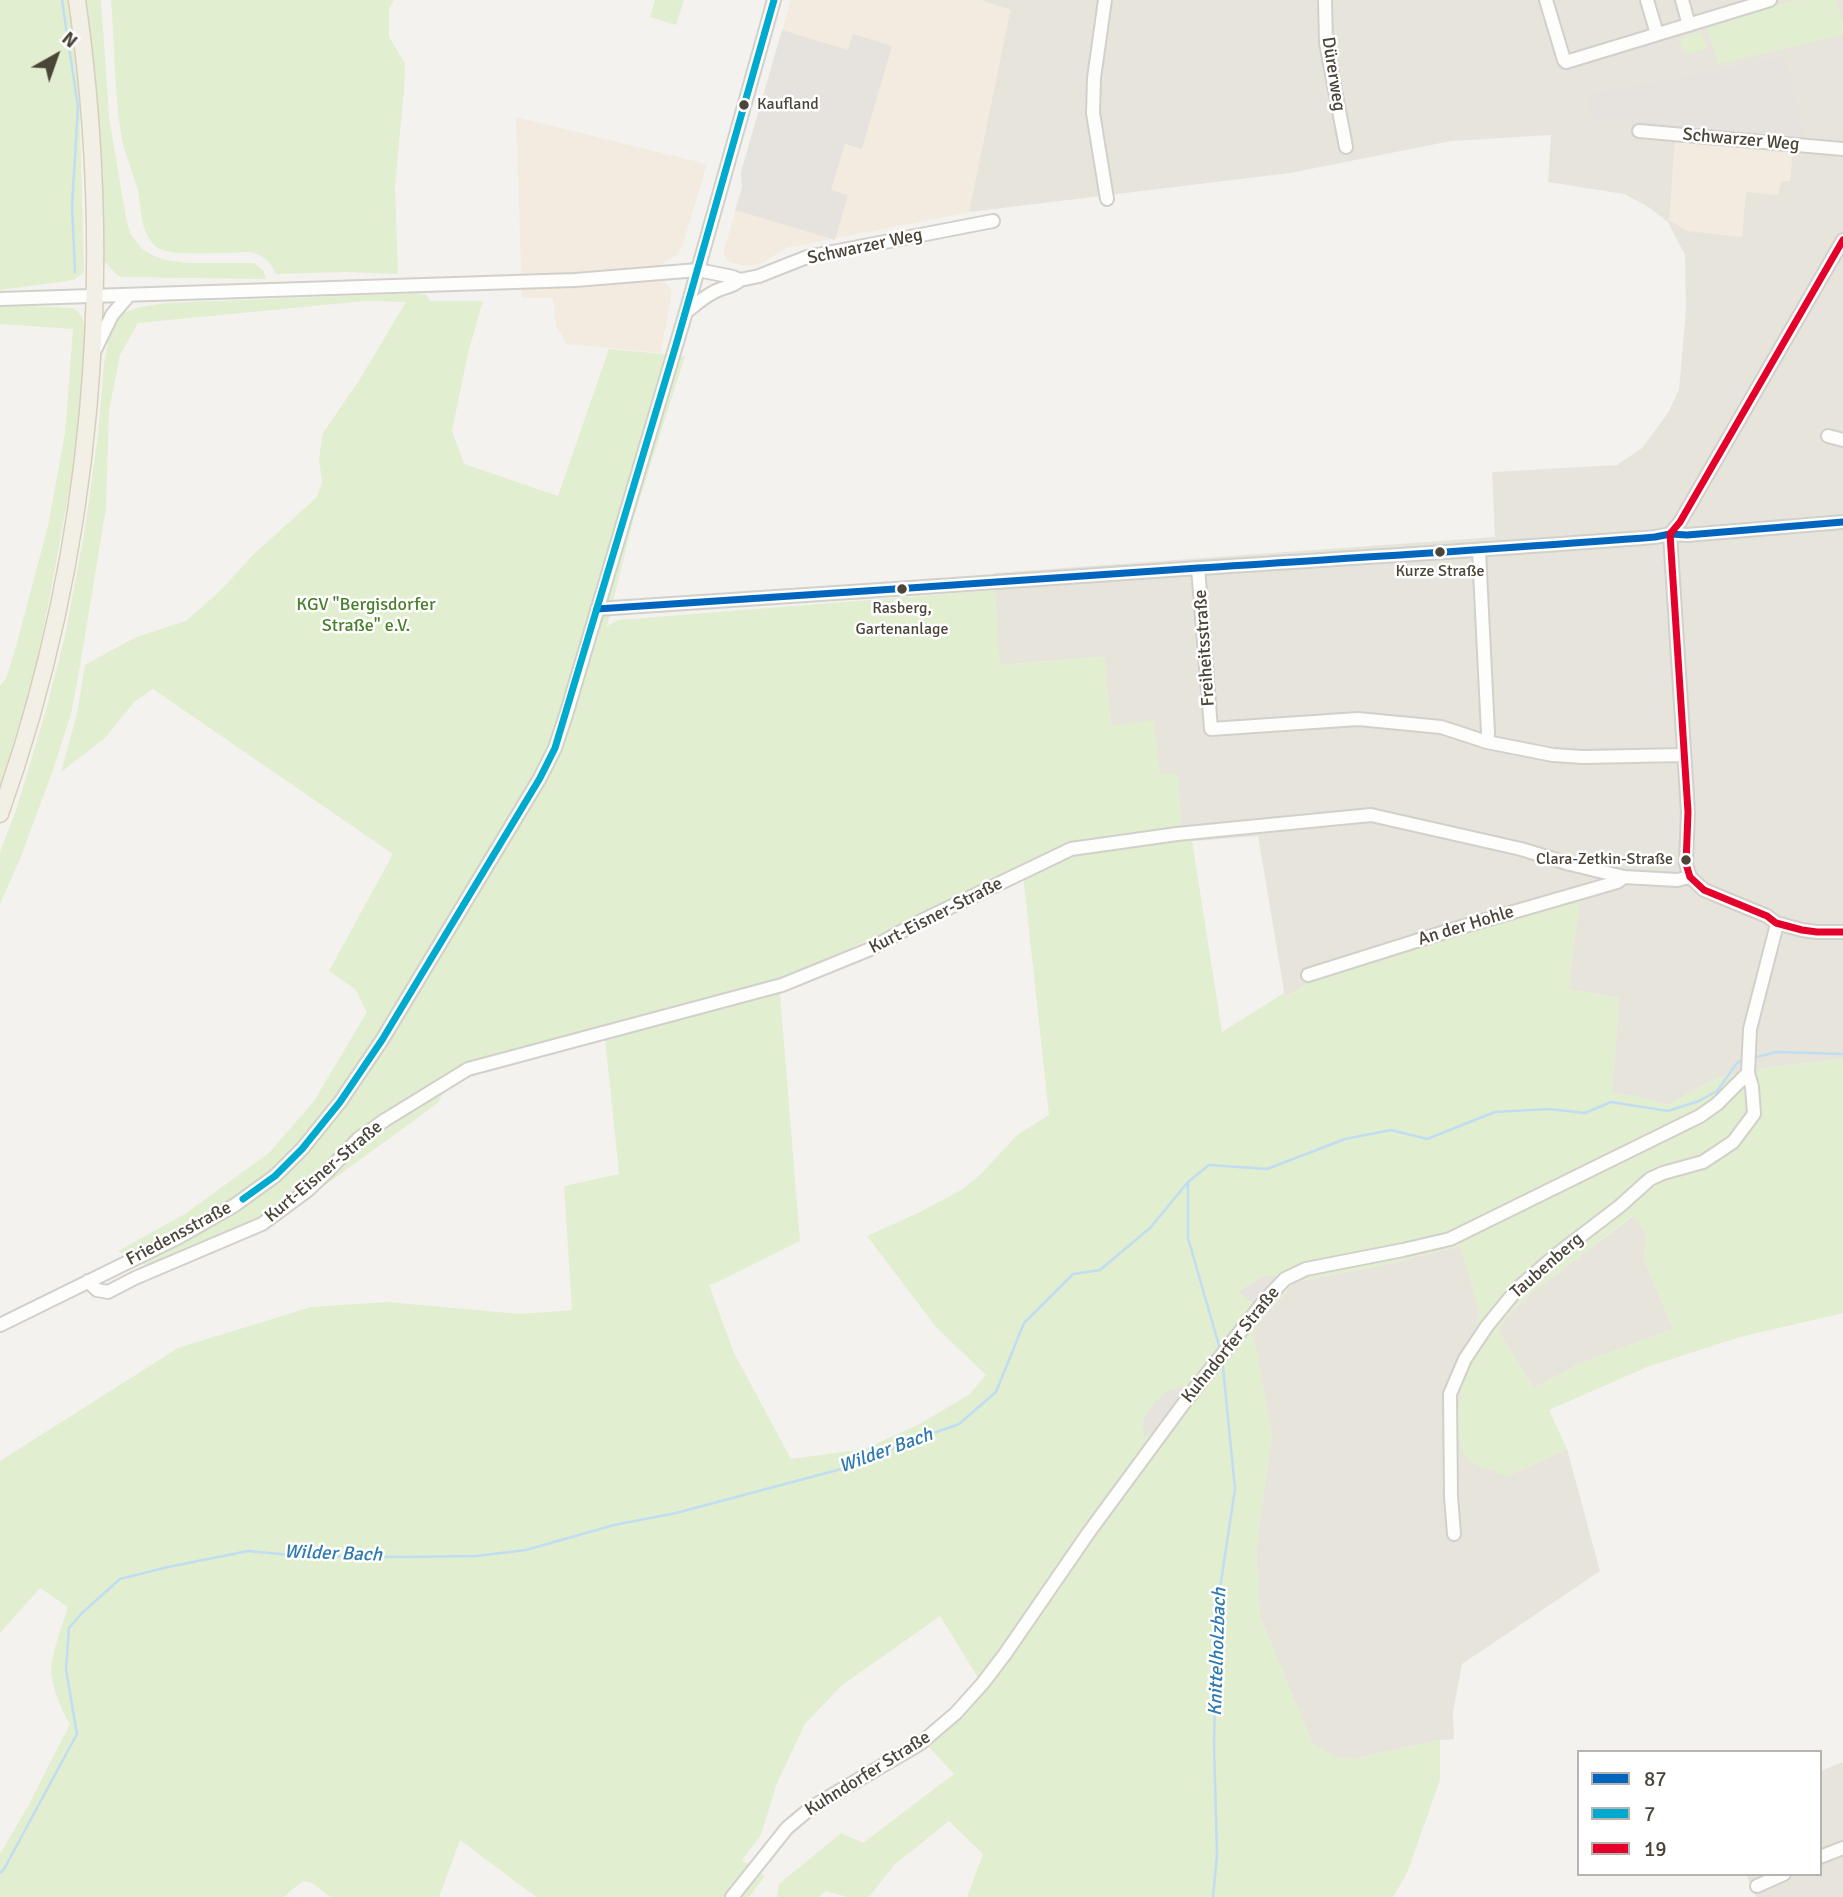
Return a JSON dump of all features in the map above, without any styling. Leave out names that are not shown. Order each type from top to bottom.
[{"type":"main road","points":[[0,814],[28,728],[60,603],[82,468],[93,353],[95,226],[90,108],[77,0]]},
{"type":"street","name":"Friedensstraße","points":[[0,1325],[179,1237],[234,1205],[275,1176],[302,1149],[340,1102],[382,1041],[540,778],[555,748],[686,312],[774,0]]},
{"type":"street","points":[[1105,0],[1094,78],[1093,113],[1107,198]]},
{"type":"street","name":"Dürerweg","points":[[1325,0],[1326,43],[1346,147]]},
{"type":"street","points":[[1546,0],[1563,60],[1566,62],[1770,0]]},
{"type":"street","points":[[1647,0],[1657,34]]},
{"type":"street","points":[[1682,0],[1689,24]]},
{"type":"street","name":"Schwarzer Weg","points":[[1639,131],[1843,149]]},
{"type":"street","name":"Schwarzer Weg","points":[[0,299],[575,280],[698,270],[740,280],[759,276],[807,257],[993,221]]},
{"type":"street","points":[[1843,240],[1680,522],[1670,534],[1689,819],[1686,864],[1690,877],[1704,890],[1767,916],[1776,923],[1817,932],[1843,932]]},
{"type":"street","points":[[698,270],[703,280],[715,286],[732,286],[740,280]]},
{"type":"street","points":[[686,312],[711,293],[724,287]]},
{"type":"street","points":[[93,353],[112,315],[129,295]]},
{"type":"street","points":[[1828,436],[1843,440]]},
{"type":"street","points":[[597,608],[1479,551],[1843,522]]},
{"type":"street","points":[[1479,551],[1487,742],[1560,756],[1684,755]]},
{"type":"street","name":"Freiheitsstraße","points":[[1198,568],[1211,729],[1358,719],[1441,727],[1487,742]]},
{"type":"street","name":"Kurt-Eisner-Straße","points":[[88,1281],[97,1290],[108,1292],[262,1224],[308,1190],[358,1139],[468,1069],[782,985],[868,950],[1071,849],[1177,834],[1371,815],[1521,849],[1624,877],[1677,880],[1690,877]]},
{"type":"street","name":"An der Hohle","points":[[1308,975],[1617,882],[1624,877]]},
{"type":"street","points":[[1748,1064],[1750,1029],[1776,923]]},
{"type":"street","name":"Taubenberg","points":[[1454,1534],[1450,1394],[1465,1359],[1487,1326],[1518,1288],[1620,1206],[1650,1178],[1703,1162],[1733,1142],[1754,1114],[1748,1064]]},
{"type":"street","name":"Kuhndorfer Straße","points":[[732,1897],[786,1828],[812,1807],[921,1743],[956,1713],[983,1683],[1192,1392],[1285,1279],[1306,1269],[1450,1239],[1700,1116],[1717,1104],[1748,1064]]},
{"type":"street","points":[[1822,1856],[1843,1848]]},
{"type":"street","points":[[1757,1886],[1780,1876]]},
{"type":"shaded area","points":[[791,0],[980,0],[1010,10],[969,212],[786,248],[760,264],[746,266],[730,262],[723,254],[742,188],[741,172]]},
{"type":"shaded area","points":[[980,0],[1843,0],[1843,1059],[1772,1067],[1715,1079],[1667,1105],[1612,1093],[1619,998],[1568,989],[1580,895],[1321,977],[1285,997],[1258,836],[1182,842],[1178,774],[1160,774],[1111,726],[1104,657],[999,665],[994,573],[1495,537],[1492,472],[1617,465],[1642,448],[1668,413],[1679,389],[1686,310],[1685,255],[1668,222],[1647,206],[1624,194],[1548,182],[1551,135],[1451,141],[1290,173],[969,212],[1010,10]]},
{"type":"shaded area","points":[[782,30],[848,50],[853,34],[892,46],[862,149],[845,144],[831,190],[848,195],[835,240],[735,210],[742,188],[741,172]]},
{"type":"shaded area","points":[[1784,56],[1806,140],[1590,119],[1589,94]]},
{"type":"shaded area","points":[[516,117],[707,164],[682,247],[677,255],[663,262],[665,283],[672,290],[661,353],[567,344],[556,326],[553,298],[522,298]]},
{"type":"shaded area","points":[[1675,140],[1793,150],[1790,181],[1781,181],[1778,195],[1746,192],[1742,237],[1687,231],[1669,220]]},
{"type":"shaded area","points":[[1634,1215],[1646,1234],[1644,1259],[1673,1329],[1579,1364],[1534,1388],[1498,1331],[1506,1317],[1530,1294]]},
{"type":"shaded area","points":[[1461,1246],[1480,1313],[1462,1378],[1508,1476],[1567,1449],[1600,1571],[1462,1664],[1453,1712],[1454,1739],[1354,1759],[1334,1757],[1312,1743],[1260,1617],[1256,1548],[1272,1435],[1252,1329],[1295,1282],[1388,1264]]},
{"type":"shaded area","points":[[1265,1276],[1281,1277],[1257,1307],[1239,1291]]},
{"type":"shaded area","points":[[1192,1384],[1159,1428],[1144,1437],[1145,1416],[1155,1402],[1168,1391]]},
{"type":"shaded area","points":[[1843,1762],[1843,1897],[1756,1897],[1747,1876],[1822,1876],[1822,1770]]},
{"type":"green space","points":[[0,0],[69,0],[79,83],[84,272],[74,280],[0,290]]},
{"type":"green space","points":[[83,0],[101,0],[109,117],[131,235],[142,249],[165,260],[188,263],[254,263],[263,270],[266,279],[121,277],[103,261],[100,146]]},
{"type":"green space","points":[[111,0],[394,0],[389,9],[389,37],[405,63],[395,187],[398,274],[276,274],[266,260],[251,252],[178,253],[160,249],[153,244],[145,231],[138,191],[121,134]]},
{"type":"green space","points":[[655,0],[684,0],[676,25],[650,17]]},
{"type":"green space","points":[[1797,0],[1836,0],[1843,19],[1843,35],[1718,64],[1706,23]]},
{"type":"green space","points":[[1701,31],[1707,48],[1685,55],[1679,39]]},
{"type":"green space","name":"KGV \"Bergisdorfer Straße\" e.V.","points":[[418,293],[426,295],[430,301],[483,301],[468,353],[452,431],[464,464],[558,496],[609,349],[685,356],[634,517],[607,626],[618,620],[995,590],[1000,665],[1104,657],[1111,726],[1154,720],[1160,774],[1178,774],[1182,841],[1192,841],[1222,1032],[1284,993],[1286,997],[1321,977],[1580,894],[1568,989],[1619,998],[1612,1093],[1667,1105],[1715,1079],[1772,1067],[1843,1059],[1843,1313],[1740,1337],[1647,1367],[1549,1410],[1567,1449],[1508,1476],[1478,1466],[1462,1454],[1457,1428],[1462,1378],[1480,1313],[1461,1246],[1388,1264],[1295,1282],[1252,1328],[1272,1435],[1256,1548],[1260,1617],[1312,1743],[1334,1757],[1354,1759],[1440,1740],[1440,1780],[1407,1873],[1393,1897],[967,1897],[983,1854],[949,1821],[894,1865],[869,1897],[847,1897],[826,1891],[819,1897],[777,1897],[779,1884],[841,1833],[863,1843],[954,1774],[927,1745],[960,1718],[985,1689],[940,1616],[841,1686],[805,1724],[777,1783],[761,1835],[742,1860],[765,1876],[749,1897],[536,1897],[460,1840],[439,1897],[330,1897],[312,1883],[303,1881],[285,1897],[0,1897],[0,1854],[70,1724],[58,1699],[51,1672],[55,1648],[68,1607],[40,1588],[0,1633],[0,1461],[178,1348],[311,1307],[387,1302],[520,1314],[572,1310],[564,1186],[619,1174],[604,1028],[455,1068],[438,1103],[302,1202],[220,1240],[149,1267],[118,1251],[185,1214],[270,1152],[314,1101],[367,1012],[355,989],[329,971],[393,854],[153,689],[135,701],[105,738],[61,772],[77,714],[85,665],[136,637],[186,621],[317,497],[322,483],[319,458],[323,433],[360,379],[406,302],[365,301],[138,323],[120,355],[109,411],[106,508],[71,714],[20,859],[0,904],[0,852],[16,810],[45,714],[65,636],[85,529],[98,435],[104,364],[111,327],[121,314],[140,307],[167,303]],"holes":[[[1022,865],[1049,1115],[1017,1135],[981,1174],[963,1189],[867,1236],[936,1327],[986,1375],[970,1394],[918,1425],[864,1449],[791,1459],[734,1353],[709,1285],[800,1241],[779,981]],[[1633,1215],[1646,1234],[1644,1259],[1673,1329],[1579,1364],[1534,1388],[1498,1331],[1506,1317],[1530,1294]]]},
{"type":"green space","points":[[0,305],[73,308],[81,316],[85,328],[78,432],[52,585],[35,672],[0,786],[0,686],[6,678],[15,650],[48,526],[65,433],[73,329],[0,324]]},
{"type":"waterway","points":[[62,0],[78,107],[72,206],[75,272]]},
{"type":"waterway","name":"Wilder Bach","points":[[1753,1058],[1776,1052],[1843,1054]]},
{"type":"waterway","name":"Wilder Bach","points":[[0,1873],[77,1734],[66,1670],[69,1628],[120,1579],[248,1551],[302,1556],[405,1557],[476,1556],[526,1550],[614,1525],[676,1513],[845,1468],[959,1424],[996,1392],[1024,1323],[1073,1274],[1100,1270],[1150,1228],[1188,1182],[1209,1165],[1267,1169],[1345,1139],[1391,1130],[1427,1139],[1495,1112],[1549,1109],[1585,1113],[1611,1102],[1668,1111],[1699,1101],[1717,1091],[1737,1063],[1743,1059]]},
{"type":"waterway","name":"Knittelholzbach","points":[[1188,1182],[1188,1238],[1220,1349]]},
{"type":"waterway","name":"Knittelholzbach","points":[[1213,1897],[1217,1855],[1214,1743],[1217,1608],[1235,1489],[1223,1367]]},
{"type":"transit line","name":"7","points":[[243,1199],[275,1176],[302,1149],[340,1102],[382,1040],[540,778],[555,748],[676,345],[774,0]]},
{"type":"transit line","name":"19","points":[[1843,240],[1680,522],[1670,534],[1688,812],[1686,864],[1690,877],[1704,890],[1767,916],[1776,923],[1802,930],[1843,932]]},
{"type":"transit line","name":"87","points":[[597,609],[1670,534],[1687,535],[1843,522]]},
{"type":"place","name":"Kaufland","points":[[744,105]]},
{"type":"place","name":"Kurze Straße","points":[[1440,552]]},
{"type":"place","name":"Rasberg, Gartenanlage","points":[[902,589]]},
{"type":"place","name":"Clara-Zetkin-Straße","points":[[1686,860]]}]
